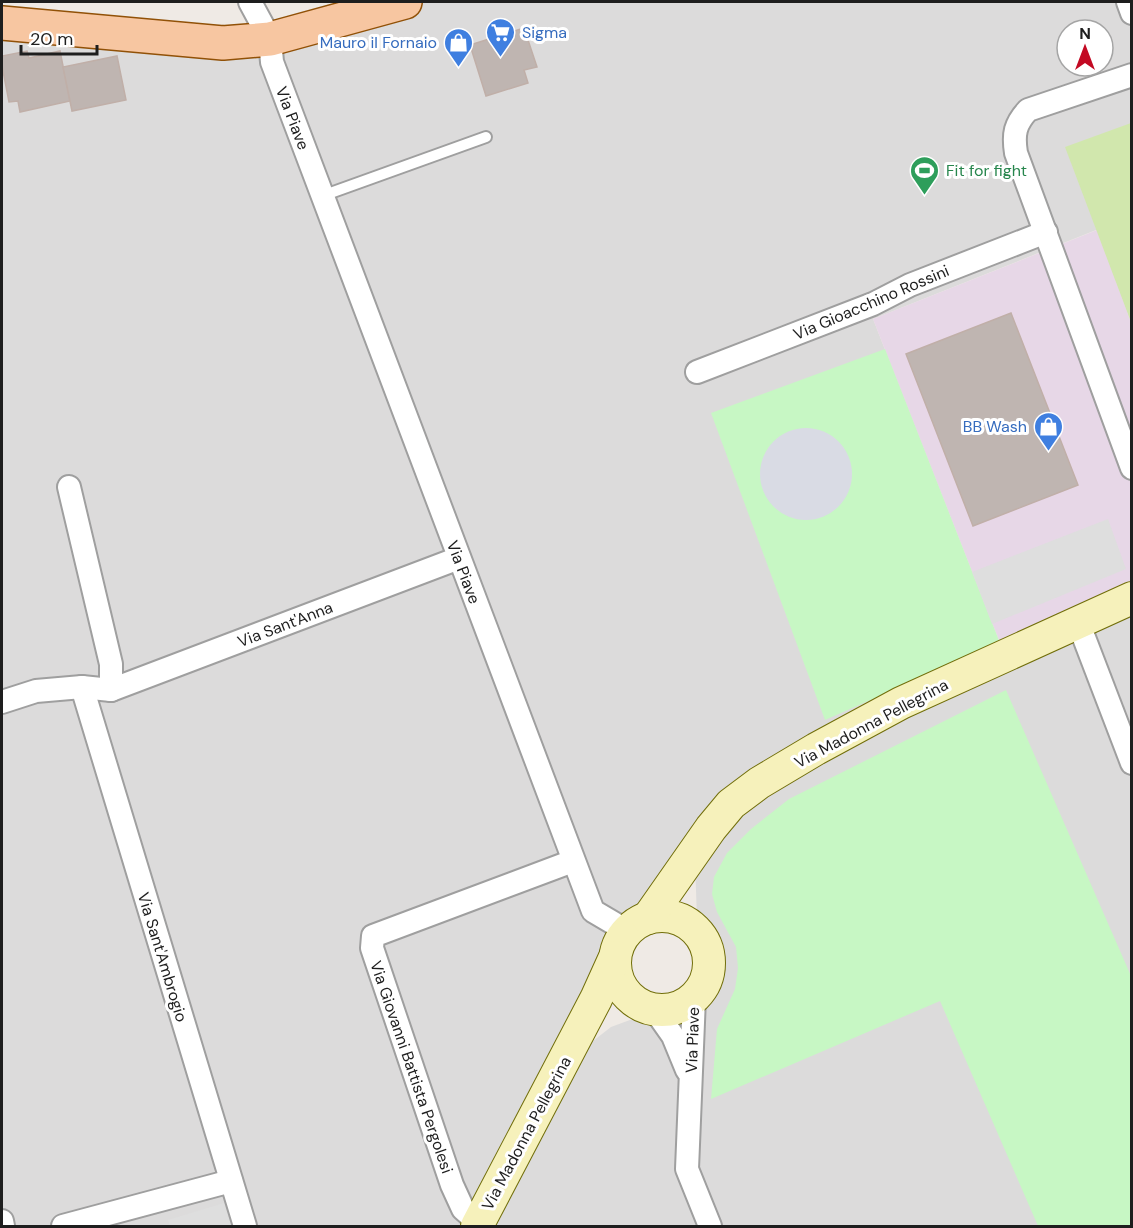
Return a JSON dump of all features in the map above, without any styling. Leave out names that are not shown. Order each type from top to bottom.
[{"type":"main road","points":[[2,23],[223,43],[270,39],[405,2]]},
{"type":"street","name":"Via Piave","points":[[250,2],[270,39],[272,62],[593,911],[630,935]]},
{"type":"street","points":[[1128,2],[1131,13]]},
{"type":"street","points":[[1131,75],[1028,110],[1020,118],[1015,128],[1014,139],[1016,153],[1131,468]]},
{"type":"street","name":"Via Gioacchino Rossini","points":[[697,372],[873,304],[910,285],[1046,232]]},
{"type":"street","points":[[69,487],[111,664],[111,690]]},
{"type":"street","name":"Via Sant'Anna","points":[[2,702],[36,691],[82,687],[111,690],[459,558]]},
{"type":"street","name":"Via Madonna Pellegrina","points":[[478,1225],[630,935],[731,804],[759,783],[816,749],[901,703],[1131,598]]},
{"type":"street","points":[[1078,622],[1131,764]]},
{"type":"street","name":"Via Sant'Ambrogio","points":[[82,687],[245,1227]]},
{"type":"street","points":[[689,924],[690,859]]},
{"type":"street","name":"Via Giovanni Battista Pergolesi","points":[[478,1225],[464,1209],[452,1185],[372,948],[373,936],[573,861]]},
{"type":"street","points":[[670,916],[689,924],[706,945],[709,957],[708,974],[704,985],[694,998],[671,1010],[647,1007],[623,990],[615,973],[630,935],[670,916]]},
{"type":"street","name":"Via Piave","points":[[694,998],[687,1169],[710,1227]]},
{"type":"street","name":"Via Piave","points":[[647,1007],[673,1036],[691,1083]]},
{"type":"street","name":"Via Madonna Pellegrina","points":[[575,1040],[601,1019],[622,1010],[647,1007]]},
{"type":"street","points":[[63,1227],[231,1181]]},
{"type":"street","points":[[2,1221],[3,1227]]},
{"type":"lane","points":[[322,196],[486,137]]},
{"type":"shaded area","points":[[425,2],[1131,2],[1131,322],[1096,230],[873,319],[992,624],[758,778],[643,912],[628,920],[613,938],[569,1033],[470,1226],[2,1226],[2,29],[277,42]]},
{"type":"shaded area","points":[[1097,230],[1131,322],[1131,593],[1000,643],[873,319]]},
{"type":"shaded area","points":[[806,428],[823,432],[838,442],[848,457],[852,474],[848,491],[838,506],[823,516],[806,520],[789,516],[774,506],[764,491],[760,474],[764,457],[774,442],[789,432]]},
{"type":"shaded area","points":[[1108,519],[1126,569],[992,624],[972,572]]},
{"type":"shaded area","points":[[1131,606],[1131,1226],[491,1226],[584,1048],[611,1027],[638,1017],[673,1018],[687,1012],[710,994],[717,971],[715,950],[706,931],[697,920],[695,860],[773,782]]},
{"type":"shaded area","points":[[224,1203],[231,1226],[170,1226],[168,1220]]},
{"type":"green space","points":[[1132,123],[1131,322],[1065,147]]},
{"type":"green space","points":[[885,349],[1000,643],[825,720],[711,413]]},
{"type":"green space","points":[[1006,690],[1131,976],[1131,1226],[1038,1226],[940,1001],[711,1099],[717,1029],[735,989],[738,968],[736,947],[717,912],[712,894],[714,877],[727,853],[751,829],[789,799]]},
{"type":"building","points":[[524,28],[537,67],[524,70],[528,83],[486,96],[470,45]]},
{"type":"building","points":[[27,51],[29,58],[60,51],[70,101],[20,112],[18,101],[9,102],[2,56]]},
{"type":"building","points":[[117,56],[126,100],[72,111],[63,67]]},
{"type":"building","points":[[1011,313],[1078,485],[973,526],[906,354]]},
{"type":"place","name":"Sigma","points":[[501,58]]},
{"type":"place","name":"Mauro il Fornaio","points":[[458,68]]},
{"type":"place","name":"Fit for fight","points":[[925,196]]},
{"type":"place","name":"BB Wash","points":[[1048,452]]}]
